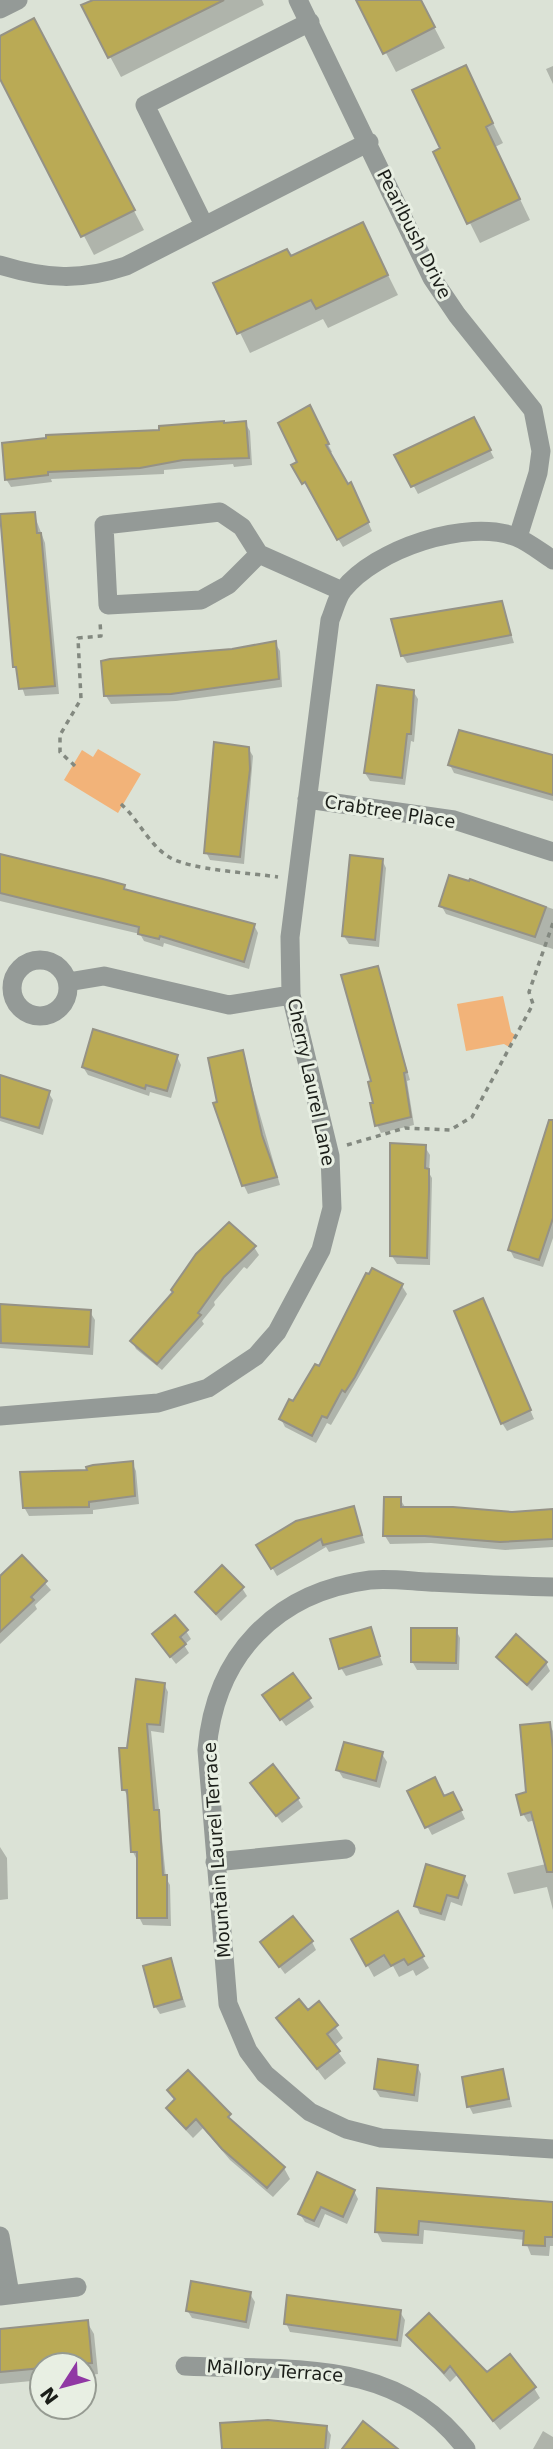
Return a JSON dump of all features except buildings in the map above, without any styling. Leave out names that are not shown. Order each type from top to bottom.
[{"type":"street","points":[[0,9],[18,0]]},
{"type":"street","name":"Pearlbush Drive","points":[[298,0],[369,142],[432,278],[457,315],[533,410],[541,451],[538,473],[518,537]]},
{"type":"street","points":[[204,225],[145,105],[310,22]]},
{"type":"street","points":[[0,265],[48,276],[95,276],[127,266],[369,142]]},
{"type":"street","points":[[259,554],[228,585],[201,600],[108,605],[104,525],[220,512],[243,527],[259,554],[342,591]]},
{"type":"street","name":"Cherry Laurel Lane","points":[[0,1416],[158,1403],[208,1388],[256,1356],[277,1332],[321,1250],[332,1208],[328,1149],[292,995],[290,937],[330,620],[342,591],[369,568],[422,541],[474,530],[518,537],[553,560]]},
{"type":"street","name":"Crabtree Place","points":[[307,799],[454,820],[553,852]]},
{"type":"street","points":[[68,982],[104,976],[229,1005],[292,995]]},
{"type":"street","name":"Mountain Laurel Terrace","points":[[553,1587],[373,1580],[328,1588],[303,1599],[262,1628],[238,1653],[210,1714],[207,1750],[228,2004],[248,2051],[265,2074],[301,2105],[346,2129],[382,2138],[553,2149]]},
{"type":"street","points":[[215,1862],[346,1849]]},
{"type":"street","points":[[0,2236],[5,2295],[77,2287]]},
{"type":"street","name":"Mallory Terrace","points":[[185,2366],[333,2372],[368,2379],[397,2390],[428,2408],[466,2449]]},
{"type":"path","points":[[75,766],[64,758],[59,744],[60,735],[81,699],[78,638],[101,636],[100,619],[108,605]]},
{"type":"path","points":[[121,804],[151,842],[171,859],[206,868],[298,879]]},
{"type":"path","points":[[328,1149],[405,1128],[450,1130],[471,1117],[533,1004],[529,992],[553,923]]},
{"type":"shaded area","points":[[98,749],[141,774],[118,813],[64,780],[82,750],[93,757]]},
{"type":"shaded area","points":[[503,996],[511,1032],[515,1035],[509,1047],[504,1044],[466,1051],[457,1004]]}]
